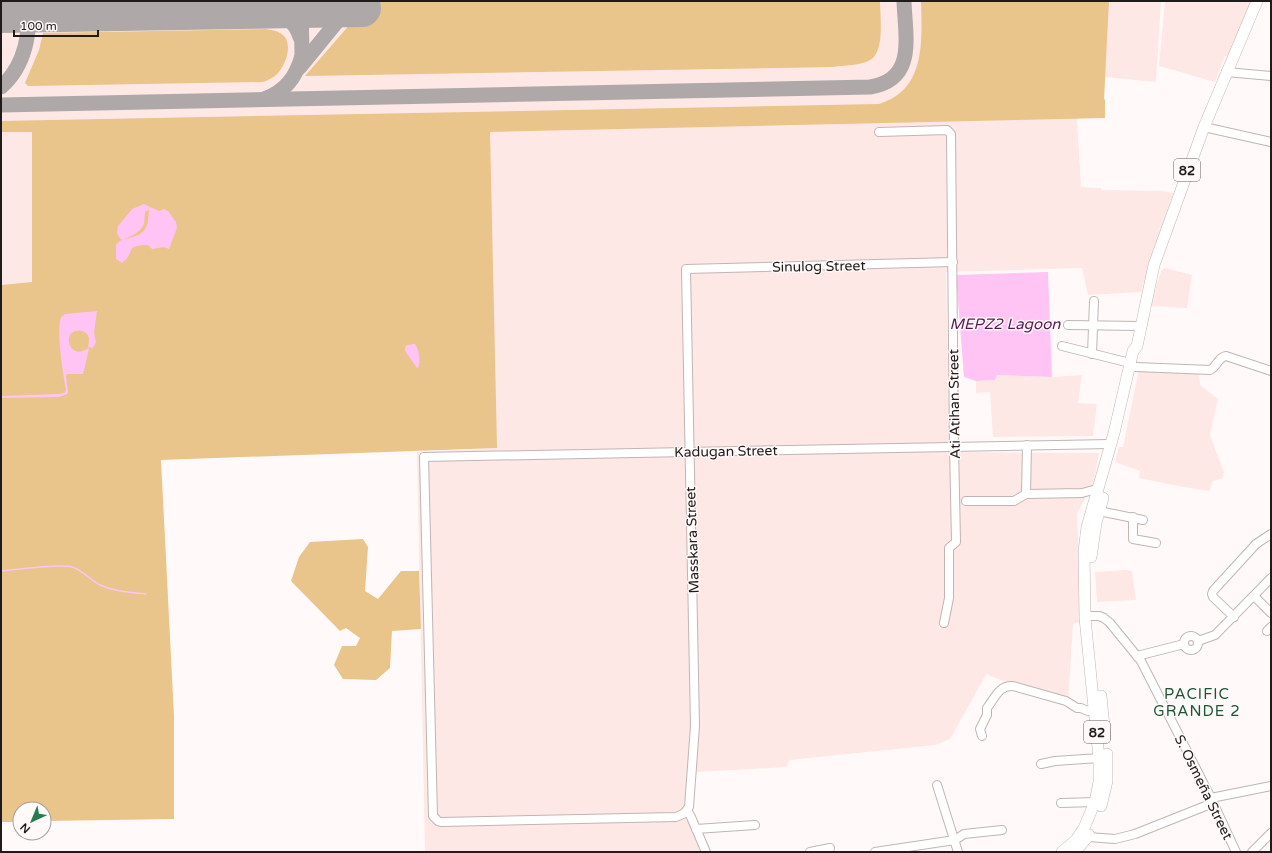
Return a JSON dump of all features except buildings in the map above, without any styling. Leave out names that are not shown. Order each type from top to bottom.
[{"type":"main road","name":"82","points":[[1062,852],[1076,840],[1084,828],[1095,802],[1099,782],[1099,758],[1094,709],[1084,551],[1087,527],[1096,507],[1133,365],[1133,351],[1136,346],[1141,326],[1154,265],[1204,127],[1257,1]]},
{"type":"main road","name":"82","points":[[1096,507],[1097,489],[1133,365]]},
{"type":"main road","name":"82","points":[[1075,852],[1088,837],[1094,825],[1106,790],[1106,750],[1089,616]]},
{"type":"street","points":[[1226,72],[1271,76]]},
{"type":"street","points":[[1204,127],[1271,142]]},
{"type":"street","name":"Ati Atihan Street","points":[[879,132],[947,130],[950,132],[956,542],[948,548],[949,598],[944,623]]},
{"type":"street","name":"Sinulog Street","points":[[686,269],[953,262]]},
{"type":"street","name":"Masskara Street","points":[[686,269],[695,726],[687,810]]},
{"type":"street","points":[[1092,354],[1094,301]]},
{"type":"street","points":[[1068,325],[1141,326]]},
{"type":"street","points":[[1062,346],[1133,365],[1210,370],[1214,369],[1221,358],[1226,356],[1271,371]]},
{"type":"street","name":"Kadugan Street","points":[[687,810],[676,817],[441,822],[436,820],[433,816],[424,457],[1110,444]]},
{"type":"street","points":[[1026,494],[1027,445]]},
{"type":"street","points":[[966,501],[1014,501],[1026,494],[1082,493],[1097,489]]},
{"type":"street","points":[[1082,493],[1096,507],[1143,520]]},
{"type":"street","points":[[1133,517],[1132,538],[1156,543]]},
{"type":"street","points":[[1234,617],[1213,596],[1213,591],[1256,544],[1271,534]]},
{"type":"street","points":[[1139,659],[1165,649],[1184,644],[1185,639],[1188,636],[1195,637],[1198,641],[1215,635],[1271,578]]},
{"type":"street","points":[[1254,596],[1271,613]]},
{"type":"street","name":"S. Osmeña Street","points":[[1089,616],[1099,616],[1110,623],[1139,659],[1212,801],[1236,852]]},
{"type":"street","points":[[982,736],[980,729],[987,715],[987,708],[1001,688],[1007,686],[1013,686],[1066,701],[1077,708],[1088,711],[1094,709]]},
{"type":"street","points":[[1041,764],[1055,761],[1099,758]]},
{"type":"street","points":[[937,785],[958,852]]},
{"type":"street","points":[[1088,837],[1115,839],[1135,834],[1212,801],[1271,786]]},
{"type":"street","points":[[1061,804],[1095,802]]},
{"type":"street","points":[[687,810],[706,852]]},
{"type":"street","points":[[696,829],[755,825]]},
{"type":"street","points":[[875,852],[955,840],[964,834],[1002,830]]},
{"type":"street","points":[[1252,852],[1271,832]]},
{"type":"street","points":[[810,852],[830,848]]},
{"type":"shaded area","points":[[1,1],[1161,1],[1156,82],[1105,77],[1105,118],[1077,118],[1081,187],[1101,188],[1101,190],[1163,191],[1173,193],[1141,292],[1088,295],[1082,268],[946,272],[950,452],[1099,453],[1094,481],[1077,514],[1082,621],[1073,624],[1068,704],[990,676],[987,673],[950,739],[936,745],[789,760],[787,767],[697,772],[687,813],[702,852],[425,852],[417,452],[497,448],[32,141],[32,282],[1,285]]},
{"type":"shaded area","points":[[365,1],[880,1],[881,34],[878,50],[875,56],[870,60],[857,64],[833,67],[305,76],[358,15]]},
{"type":"shaded area","points":[[921,1],[1109,1],[1104,99],[1105,118],[490,132],[497,448],[161,460],[174,716],[174,819],[52,821],[52,801],[12,801],[12,822],[1,822],[1,285],[32,282],[32,132],[1,132],[1,121],[879,104],[894,97],[906,88],[913,76],[921,47]]},
{"type":"shaded area","points":[[1165,1],[1254,1],[1229,58],[1225,56],[1215,82],[1159,66]]},
{"type":"shaded area","points":[[266,29],[282,34],[287,40],[288,50],[283,66],[277,74],[269,80],[263,82],[28,86],[25,83],[39,50],[43,33]]},
{"type":"shaded area","points":[[1165,268],[1192,275],[1187,308],[1151,306],[1152,298],[1162,269]]},
{"type":"shaded area","points":[[1139,369],[1199,371],[1200,385],[1218,399],[1210,435],[1224,473],[1223,478],[1213,481],[1209,491],[1139,478],[1140,471],[1115,462],[1119,447],[1123,447]]},
{"type":"shaded area","points":[[996,375],[1052,377],[1082,375],[1078,403],[1097,404],[1093,436],[993,437],[990,392],[976,393],[976,381],[995,380]]},
{"type":"shaded area","points":[[363,539],[368,547],[365,591],[378,599],[401,571],[419,571],[421,629],[392,631],[390,668],[376,680],[343,679],[334,665],[342,646],[356,646],[360,638],[346,628],[340,631],[291,581],[299,557],[310,542]]},
{"type":"shaded area","points":[[1132,571],[1136,600],[1097,602],[1095,572]]},
{"type":"water","points":[[144,204],[159,211],[164,209],[168,211],[176,222],[177,228],[169,249],[164,247],[152,249],[148,245],[136,246],[131,250],[129,256],[122,263],[116,259],[116,245],[122,240],[117,233],[118,226],[132,209]],"holes":[[[149,210],[145,229],[134,237],[122,240],[132,236],[143,227],[145,213]]]},
{"type":"water","name":"MEPZ2 Lagoon","points":[[1048,272],[1052,377],[997,375],[995,380],[976,381],[964,377],[956,275]]},
{"type":"water","points":[[97,311],[94,333],[96,342],[93,348],[88,347],[89,337],[85,332],[72,332],[70,336],[69,340],[72,349],[81,351],[88,348],[89,349],[83,374],[67,374],[66,376],[67,394],[59,397],[1,398],[1,396],[64,393],[66,390],[59,332],[61,317],[65,314]]},
{"type":"water","points":[[415,344],[418,349],[419,356],[418,368],[405,351],[405,347],[407,345]]},
{"type":"waterway","points":[[1,571],[48,566],[66,566],[76,568],[100,585],[111,589],[146,594]]},
{"type":"taxiway","points":[[1,87],[16,69],[25,47],[28,23],[22,1]]},
{"type":"taxiway","points":[[266,9],[285,1]]},
{"type":"taxiway","points":[[264,99],[284,88],[297,70],[300,63],[302,55],[301,1]]},
{"type":"taxiway","points":[[300,67],[340,18],[351,1]]},
{"type":"taxiway","points":[[1,105],[870,87],[885,83],[895,76],[902,66],[906,42],[904,1]]},
{"type":"taxiway","points":[[266,9],[277,12],[287,18],[295,26],[300,37]]},
{"type":"runway","points":[[1,14],[362,8]]},
{"type":"district","name":"PACIFIC GRANDE 2","points":[[1197,702]]}]
